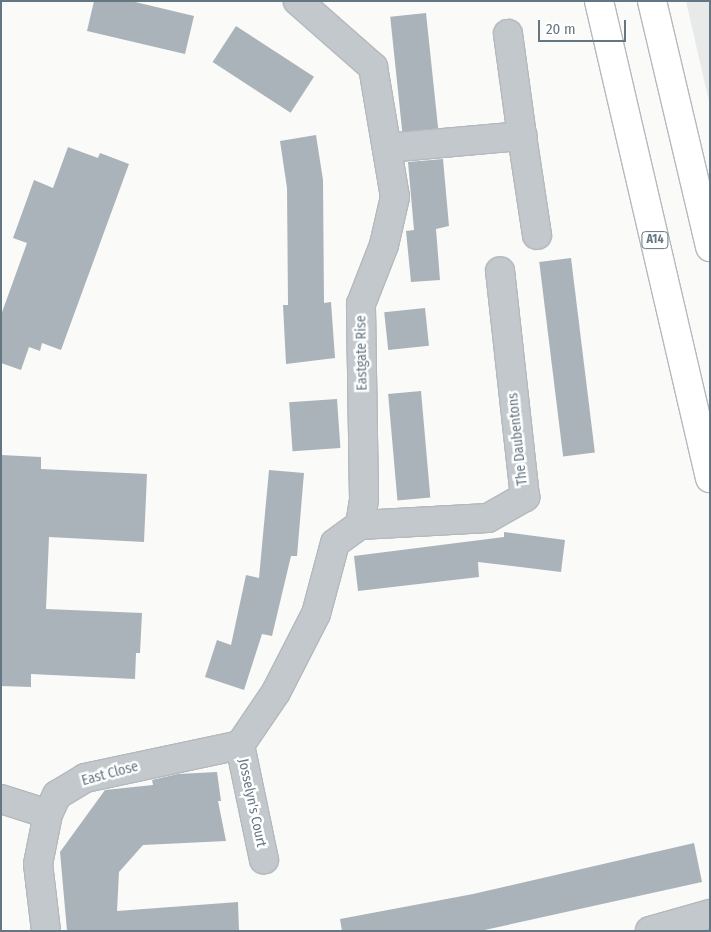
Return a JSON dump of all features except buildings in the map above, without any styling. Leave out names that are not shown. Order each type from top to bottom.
[{"type":"highway","name":"A14","points":[[599,1],[710,478]]},
{"type":"highway","points":[[652,1],[710,247]]},
{"type":"street","name":"Eastgate Rise","points":[[298,1],[373,68],[395,197],[384,245],[361,304],[364,499],[360,525]]},
{"type":"street","points":[[508,34],[537,235]]},
{"type":"street","points":[[386,148],[522,136]]},
{"type":"street","name":"The Daubentons","points":[[360,525],[488,518],[525,497],[500,271]]},
{"type":"street","points":[[240,745],[276,692],[316,614],[335,543],[360,525]]},
{"type":"street","name":"East Close","points":[[46,931],[38,864],[48,814],[57,795],[85,778],[240,745]]},
{"type":"street","name":"Josselyn's Court","points":[[240,745],[264,860]]},
{"type":"street","points":[[1,799],[48,814]]},
{"type":"street","points":[[650,931],[710,914]]},
{"type":"shaded area","points":[[686,1],[710,1],[710,105],[707,93]]}]
